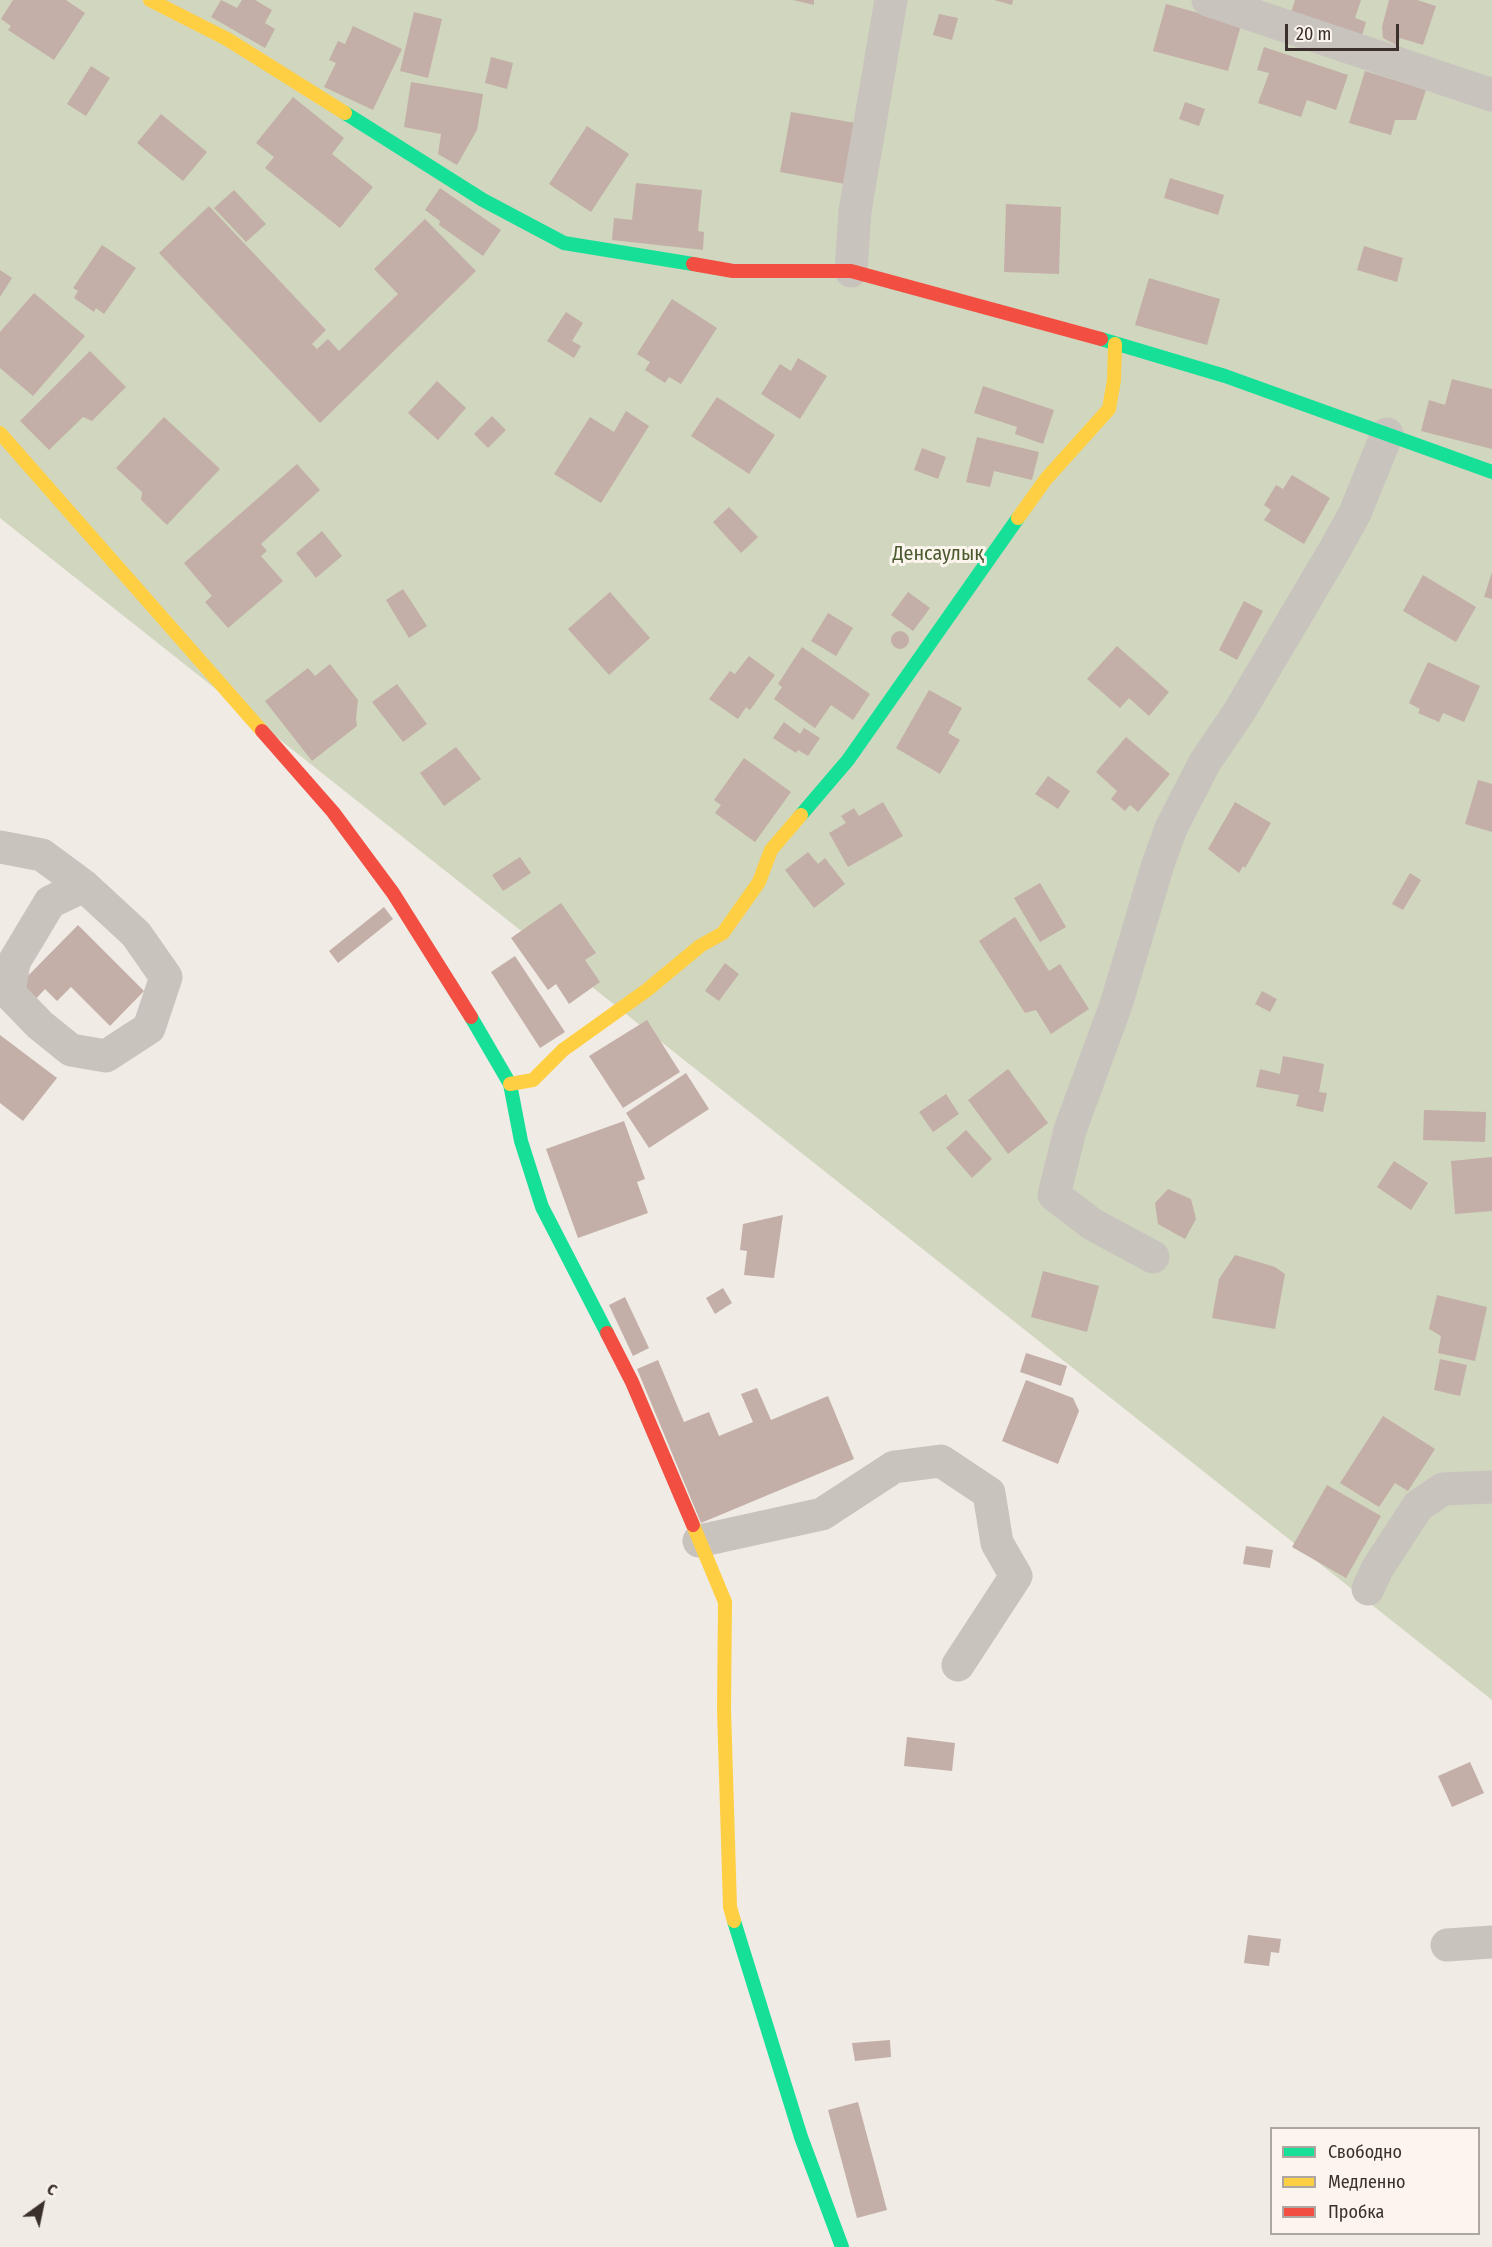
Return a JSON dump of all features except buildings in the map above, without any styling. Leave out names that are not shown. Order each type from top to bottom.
[{"type":"street","points":[[150,0],[227,39],[464,189],[564,243],[733,271],[851,271],[1225,376],[1492,472]]},
{"type":"street","points":[[851,271],[855,211],[891,0]]},
{"type":"street","points":[[1208,0],[1492,95]]},
{"type":"street","points":[[510,1084],[533,1080],[563,1050],[647,990],[700,946],[723,933],[759,882],[771,850],[848,760],[906,674],[1046,479],[1109,409],[1114,380],[1115,344]]},
{"type":"street","points":[[0,433],[333,812],[393,892],[440,963],[475,1028],[510,1084],[521,1140],[542,1207],[632,1382],[671,1469],[725,1602],[724,1709],[730,1907],[801,2137],[842,2247]]},
{"type":"street","points":[[1153,1257],[1092,1224],[1054,1195],[1070,1130],[1116,1005],[1171,828],[1205,762],[1239,712],[1334,551],[1369,481],[1387,434]]},
{"type":"street","points":[[0,847],[42,855],[84,886],[136,933],[166,977],[149,1028],[106,1056],[71,1050],[40,1025],[9,993],[14,962],[50,902],[84,886]]},
{"type":"street","points":[[699,1541],[822,1514],[894,1467],[941,1461],[989,1493],[997,1543],[1016,1576],[958,1665]]},
{"type":"street","points":[[1368,1589],[1398,1533],[1418,1506],[1443,1489],[1492,1487]]},
{"type":"street","points":[[1447,1945],[1492,1942]]},
{"type":"green space","name":"Денсаулық","points":[[0,0],[1492,0],[1492,1700],[0,518]]},
{"type":"traffic: fast","points":[[345,113],[483,200],[564,243],[693,264]]},
{"type":"traffic: fast","points":[[1101,339],[1225,376],[1492,472]]},
{"type":"traffic: fast","points":[[801,815],[848,760],[1018,518]]},
{"type":"traffic: fast","points":[[471,1017],[510,1084],[521,1141],[542,1207],[607,1333]]},
{"type":"traffic: fast","points":[[734,1921],[801,2137],[842,2247]]},
{"type":"traffic: slow","points":[[150,0],[227,39],[345,113]]},
{"type":"traffic: slow","points":[[1018,518],[1046,479],[1109,409],[1114,380],[1115,344]]},
{"type":"traffic: slow","points":[[0,433],[262,731]]},
{"type":"traffic: slow","points":[[510,1084],[533,1080],[563,1050],[647,990],[700,946],[723,933],[759,882],[771,850],[801,815]]},
{"type":"traffic: slow","points":[[693,1525],[725,1602],[724,1709],[730,1907],[734,1921]]},
{"type":"traffic: jam","points":[[693,264],[733,271],[851,271],[1101,339]]},
{"type":"traffic: jam","points":[[262,731],[333,812],[393,893],[471,1017]]},
{"type":"traffic: jam","points":[[607,1333],[632,1382],[693,1525]]}]
